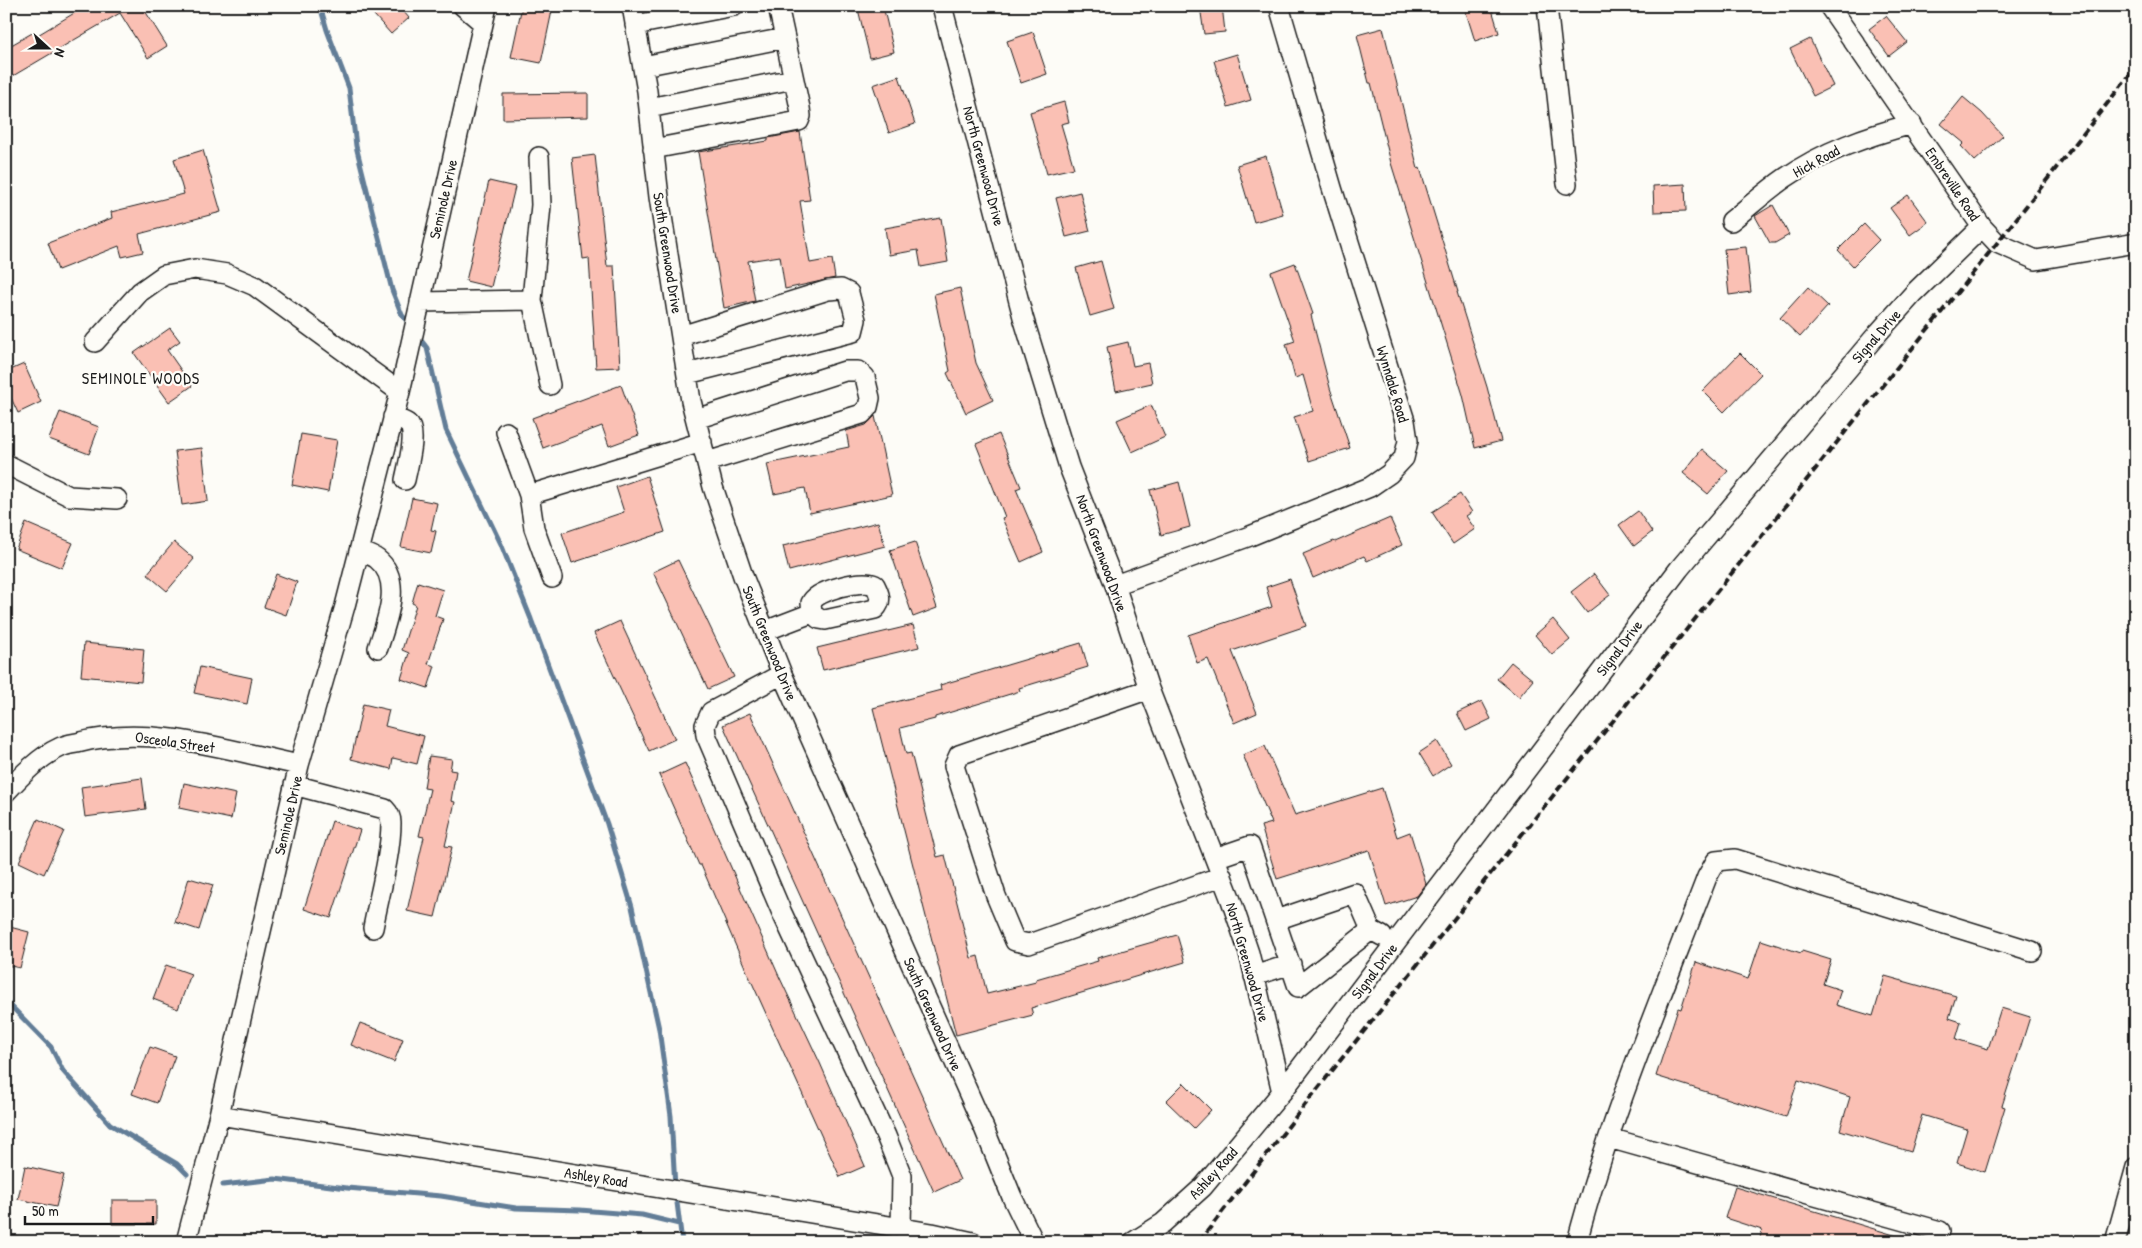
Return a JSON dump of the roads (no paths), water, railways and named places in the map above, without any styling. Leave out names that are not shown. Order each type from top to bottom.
[{"type":"street","points":[[463,6],[485,14]]},
{"type":"street","name":"South Greenwood Drive","points":[[632,6],[643,66],[680,336],[687,374],[707,462],[740,567],[782,674],[984,1128],[1012,1197],[1034,1242]]},
{"type":"street","points":[[635,25],[734,6]]},
{"type":"street","points":[[654,149],[799,121],[801,116],[800,108],[778,6]]},
{"type":"street","name":"North Greenwood Drive","points":[[942,6],[1023,317],[1069,467],[1115,586],[1149,689],[1222,876],[1249,953],[1282,1092]]},
{"type":"street","name":"Wynndale Road","points":[[1115,586],[1250,536],[1370,487],[1389,474],[1404,458],[1408,441],[1405,421],[1332,188],[1279,6]]},
{"type":"street","points":[[1547,6],[1568,184]]},
{"type":"street","name":"Embreville Road","points":[[1829,6],[1982,227],[1997,243],[2036,260],[2136,243]]},
{"type":"street","name":"Seminole Drive","points":[[186,1242],[219,1115],[299,765],[359,551],[400,392],[485,14]]},
{"type":"street","points":[[643,66],[785,38]]},
{"type":"street","points":[[649,108],[793,79]]},
{"type":"street","name":"Hick Road","points":[[1732,222],[1785,178],[1814,160],[1842,146],[1874,134],[1912,124]]},
{"type":"street","points":[[539,157],[541,205],[532,300],[550,385]]},
{"type":"street","name":"Signal Drive","points":[[1282,1092],[1679,569],[1885,325],[1914,293],[1982,227]]},
{"type":"street","points":[[95,342],[140,292],[164,275],[195,269],[226,274],[255,286],[400,392]]},
{"type":"street","points":[[680,336],[828,290],[841,289],[849,292],[856,320],[853,332],[687,374]]},
{"type":"street","points":[[420,302],[532,300]]},
{"type":"street","points":[[696,419],[845,371],[858,371],[865,377],[870,398],[868,407],[862,414],[707,462]]},
{"type":"street","points":[[393,417],[408,424],[411,428],[412,445],[405,480]]},
{"type":"street","points":[[506,432],[529,495],[534,528],[552,578]]},
{"type":"street","points":[[529,495],[702,442]]},
{"type":"street","points":[[6,464],[69,496],[117,499]]},
{"type":"street","points":[[359,551],[375,558],[383,565],[389,574],[392,588],[387,618],[378,648]]},
{"type":"street","points":[[765,631],[812,613]]},
{"type":"street","points":[[782,674],[711,712],[705,725],[706,735],[782,913],[886,1136],[902,1176],[901,1228]]},
{"type":"street","points":[[1149,689],[959,755],[954,766],[996,896],[1015,941],[1029,944],[1222,876]]},
{"type":"street","name":"Osceola Street","points":[[6,792],[35,764],[59,748],[98,738],[131,735],[172,739],[299,765]]},
{"type":"street","points":[[294,785],[385,809],[389,813],[391,822],[388,850],[373,928]]},
{"type":"street","points":[[1215,858],[1250,846],[1298,987],[1371,930]]},
{"type":"street","points":[[1577,1242],[1590,1190],[1703,886],[1716,861],[1735,859],[2032,951]]},
{"type":"street","points":[[1276,920],[1355,893],[1371,930],[1394,943]]},
{"type":"street","points":[[1254,976],[1291,964]]},
{"type":"street","name":"Ashley Road","points":[[1133,1242],[1163,1224],[1203,1187],[1282,1092]]},
{"type":"street","name":"Ashley Road","points":[[219,1115],[901,1228],[931,1237],[973,1242]]},
{"type":"street","points":[[1609,1138],[1940,1231]]},
{"type":"street","points":[[2115,1242],[2136,1167]]},
{"type":"waterway","points":[[320,6],[349,88],[356,146],[392,290],[402,315],[411,326]]},
{"type":"waterway","points":[[417,335],[427,348],[446,430],[501,544],[531,619],[607,824],[632,907],[659,1029],[671,1116],[675,1187]]},
{"type":"waterway","points":[[6,1001],[51,1047],[63,1071],[110,1124],[177,1164],[187,1174]]},
{"type":"waterway","points":[[223,1185],[275,1179],[347,1188],[441,1196],[516,1208],[580,1210],[642,1215],[679,1224]]},
{"type":"waterway","points":[[676,1195],[682,1242]]},
{"type":"railway","points":[[1199,1242],[1311,1097],[1997,243],[2136,67]]},
{"type":"district","name":"SEMINOLE WOODS","points":[[141,378]]}]
